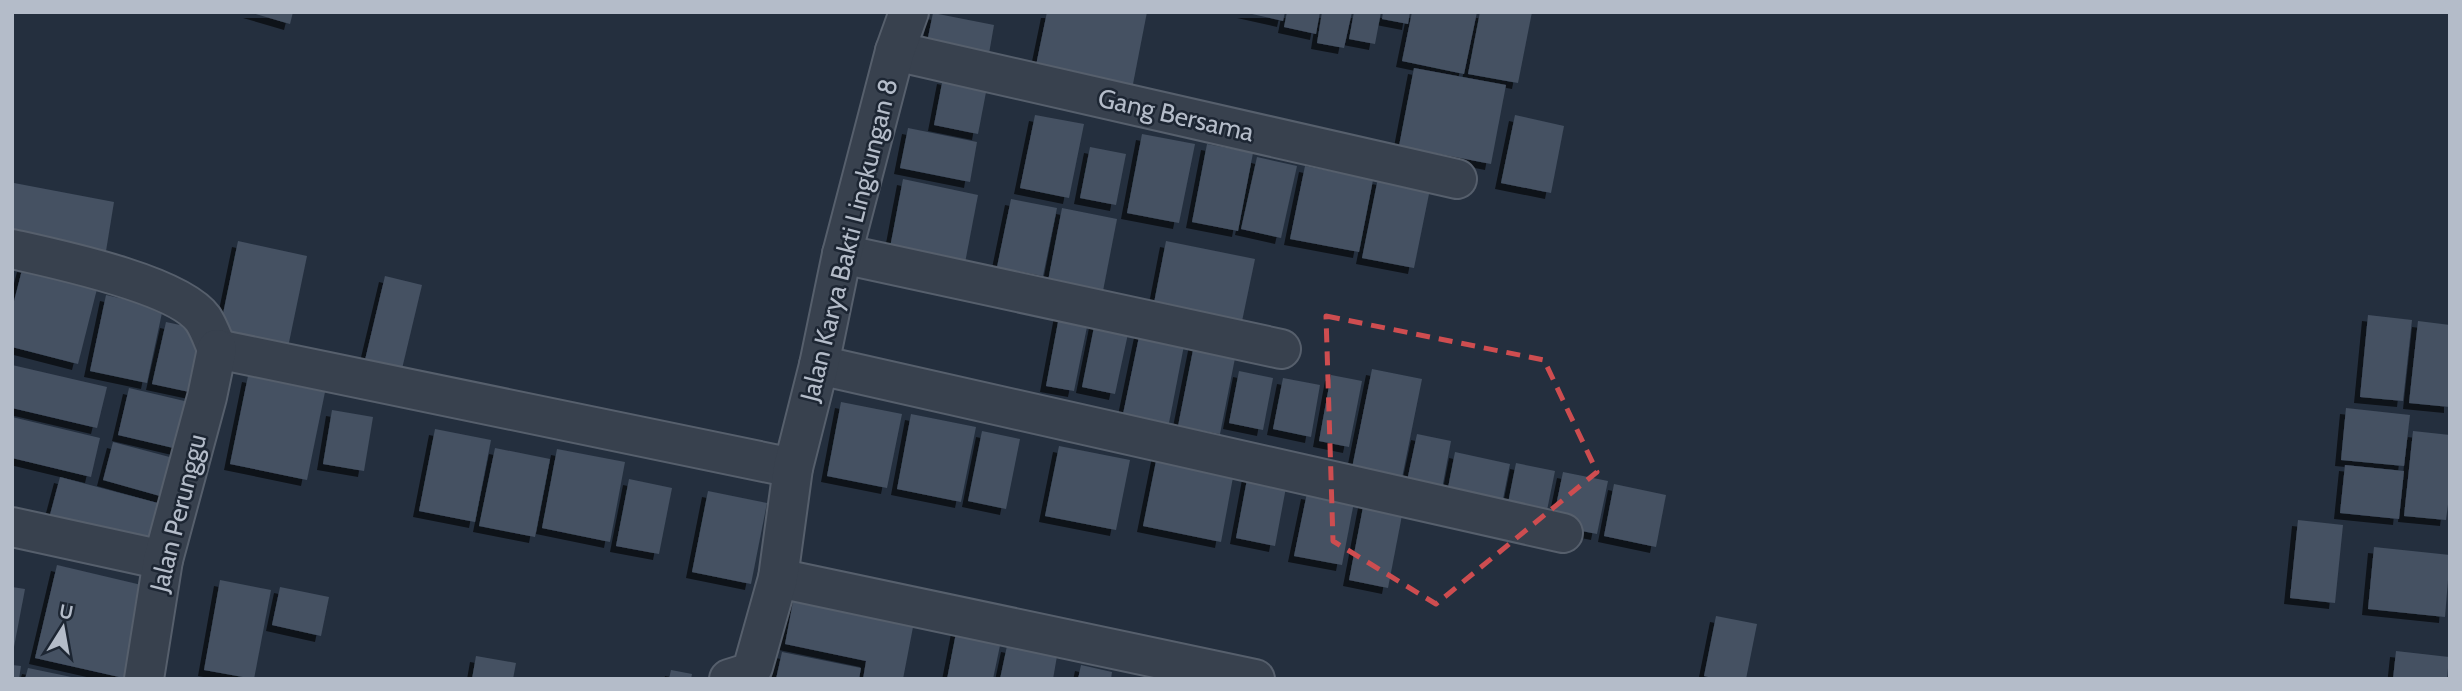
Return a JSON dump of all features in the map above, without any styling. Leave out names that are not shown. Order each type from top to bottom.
[{"type":"street","name":"Jalan Karya Bakti Lingkungan 8","points":[[729,679],[745,674],[753,667],[779,578],[793,468],[819,365],[842,254],[895,51],[909,12]]},
{"type":"street","name":"Gang Bersama","points":[[895,51],[1457,179]]},
{"type":"street","points":[[12,249],[96,268],[179,299],[203,319],[217,349],[793,468]]},
{"type":"street","points":[[842,254],[1281,349]]},
{"type":"street","name":"Jalan Perunggu","points":[[145,679],[163,560],[207,397],[217,349]]},
{"type":"street","points":[[819,365],[1563,533]]},
{"type":"street","points":[[12,527],[163,560]]},
{"type":"street","points":[[779,578],[1255,679]]},
{"type":"highlighted area","points":[[1326,316],[1544,360],[1597,472],[1436,604],[1333,541]]},
{"type":"building","points":[[249,12],[293,12],[290,24]]},
{"type":"building","points":[[1047,12],[1147,12],[1132,89],[1035,70]]},
{"type":"building","points":[[1243,12],[1285,12],[1283,21]]},
{"type":"building","points":[[1287,12],[1320,12],[1316,34],[1284,27]]},
{"type":"building","points":[[1322,12],[1352,12],[1344,48],[1317,43]]},
{"type":"building","points":[[1354,12],[1381,12],[1375,44],[1349,39]]},
{"type":"building","points":[[1383,12],[1410,12],[1408,24],[1382,19]]},
{"type":"building","points":[[1412,12],[1477,12],[1464,74],[1402,61]]},
{"type":"building","points":[[1480,12],[1532,12],[1518,83],[1468,74]]},
{"type":"building","points":[[933,13],[994,25],[987,65],[925,52]]},
{"type":"building","points":[[1414,68],[1506,85],[1491,164],[1399,146]]},
{"type":"building","points":[[943,78],[987,87],[978,134],[934,125]]},
{"type":"building","points":[[1035,115],[1084,124],[1069,198],[1020,188]]},
{"type":"building","points":[[1515,115],[1564,126],[1551,193],[1501,183]]},
{"type":"building","points":[[908,128],[977,142],[970,182],[900,168]]},
{"type":"building","points":[[1142,134],[1195,144],[1179,223],[1127,213]]},
{"type":"building","points":[[1207,144],[1253,153],[1238,231],[1192,222]]},
{"type":"building","points":[[1090,147],[1126,154],[1116,205],[1080,198]]},
{"type":"building","points":[[1257,157],[1297,166],[1281,238],[1241,229]]},
{"type":"building","points":[[1305,166],[1373,180],[1359,252],[1290,239]]},
{"type":"building","points":[[1378,178],[1430,189],[1414,268],[1362,258]]},
{"type":"building","points":[[903,179],[978,195],[964,268],[889,253]]},
{"type":"building","points":[[14,183],[114,202],[106,251],[12,234]]},
{"type":"building","points":[[1011,199],[1057,208],[1043,276],[997,267]]},
{"type":"building","points":[[1062,208],[1117,219],[1102,296],[1047,286]]},
{"type":"building","points":[[238,241],[307,256],[287,352],[218,338]]},
{"type":"building","points":[[1166,241],[1255,259],[1241,326],[1153,308]]},
{"type":"building","points":[[23,266],[98,285],[78,364],[12,347],[12,309]]},
{"type":"building","points":[[385,276],[422,285],[401,373],[364,364]]},
{"type":"building","points":[[106,295],[163,308],[147,383],[90,371]]},
{"type":"building","points":[[1061,306],[1090,312],[1074,391],[1046,386]]},
{"type":"building","points":[[2368,315],[2412,320],[2403,401],[2360,397]]},
{"type":"building","points":[[2418,321],[2450,325],[2450,407],[2409,403]]},
{"type":"building","points":[[166,322],[208,331],[194,393],[152,384]]},
{"type":"building","points":[[1095,322],[1129,329],[1115,394],[1082,387]]},
{"type":"building","points":[[1141,327],[1186,335],[1169,423],[1123,414]]},
{"type":"building","points":[[1195,340],[1237,348],[1220,434],[1178,426]]},
{"type":"building","points":[[12,365],[107,387],[97,428],[12,408]]},
{"type":"building","points":[[1372,369],[1422,379],[1402,478],[1352,468]]},
{"type":"building","points":[[1239,371],[1273,378],[1263,430],[1229,423]]},
{"type":"building","points":[[1331,375],[1362,381],[1349,447],[1319,441]]},
{"type":"building","points":[[248,376],[325,392],[307,480],[230,464]]},
{"type":"building","points":[[1283,378],[1320,385],[1311,437],[1273,429]]},
{"type":"building","points":[[129,388],[193,403],[182,450],[118,435]]},
{"type":"building","points":[[841,402],[902,414],[887,488],[827,476]]},
{"type":"building","points":[[2346,408],[2410,415],[2404,466],[2341,460]]},
{"type":"building","points":[[332,410],[373,417],[364,471],[323,464]]},
{"type":"building","points":[[911,414],[976,427],[961,502],[897,489]]},
{"type":"building","points":[[12,417],[100,438],[91,477],[12,458]]},
{"type":"building","points":[[435,429],[491,440],[475,522],[419,511]]},
{"type":"building","points":[[982,431],[1020,439],[1006,509],[968,501]]},
{"type":"building","points":[[2413,431],[2450,435],[2450,489],[2446,520],[2404,516]]},
{"type":"building","points":[[1417,434],[1451,441],[1442,489],[1407,481]]},
{"type":"building","points":[[113,442],[177,459],[167,498],[103,480]]},
{"type":"building","points":[[1059,446],[1130,460],[1116,530],[1045,516]]},
{"type":"building","points":[[1159,446],[1236,461],[1221,542],[1143,526]]},
{"type":"building","points":[[495,448],[550,459],[535,537],[479,526]]},
{"type":"building","points":[[557,449],[625,462],[610,542],[542,528]]},
{"type":"building","points":[[1455,452],[1510,464],[1500,514],[1445,503]]},
{"type":"building","points":[[1516,463],[1555,471],[1544,525],[1505,518]]},
{"type":"building","points":[[2345,465],[2404,471],[2399,519],[2340,513]]},
{"type":"building","points":[[1563,472],[1608,481],[1597,534],[1552,525]]},
{"type":"building","points":[[1248,474],[1287,482],[1275,546],[1236,538]]},
{"type":"building","points":[[60,477],[169,506],[156,555],[47,526]]},
{"type":"building","points":[[629,479],[672,488],[659,554],[616,546]]},
{"type":"building","points":[[1614,484],[1666,495],[1656,547],[1604,536]]},
{"type":"building","points":[[708,491],[767,503],[751,584],[692,572]]},
{"type":"building","points":[[1307,493],[1354,502],[1342,565],[1294,556]]},
{"type":"building","points":[[1364,502],[1403,510],[1388,588],[1349,580]]},
{"type":"building","points":[[2298,520],[2343,525],[2335,603],[2290,598]]},
{"type":"building","points":[[2374,547],[2450,555],[2445,617],[2368,609]]},
{"type":"building","points":[[57,565],[150,587],[128,679],[35,658]]},
{"type":"building","points":[[220,580],[271,590],[254,679],[204,670]]},
{"type":"building","points":[[796,586],[878,602],[874,619],[913,627],[903,679],[863,679],[866,661],[785,644]]},
{"type":"building","points":[[12,587],[25,589],[14,647],[12,647]]},
{"type":"building","points":[[280,587],[329,597],[321,636],[272,625]]},
{"type":"building","points":[[1716,616],[1757,624],[1746,679],[1704,676]]},
{"type":"building","points":[[957,628],[1002,636],[993,679],[947,679]]},
{"type":"building","points":[[1007,646],[1057,656],[1053,679],[1000,679]]},
{"type":"building","points":[[2396,651],[2449,657],[2447,679],[2393,679]]},
{"type":"building","points":[[782,652],[861,668],[859,679],[776,679]]},
{"type":"building","points":[[476,656],[516,663],[513,679],[472,679]]},
{"type":"building","points":[[12,665],[21,666],[19,679],[12,679]]},
{"type":"building","points":[[1081,665],[1112,672],[1111,679],[1078,679]]},
{"type":"building","points":[[28,668],[76,678],[25,679]]},
{"type":"building","points":[[671,670],[692,674],[691,679],[669,679]]}]
